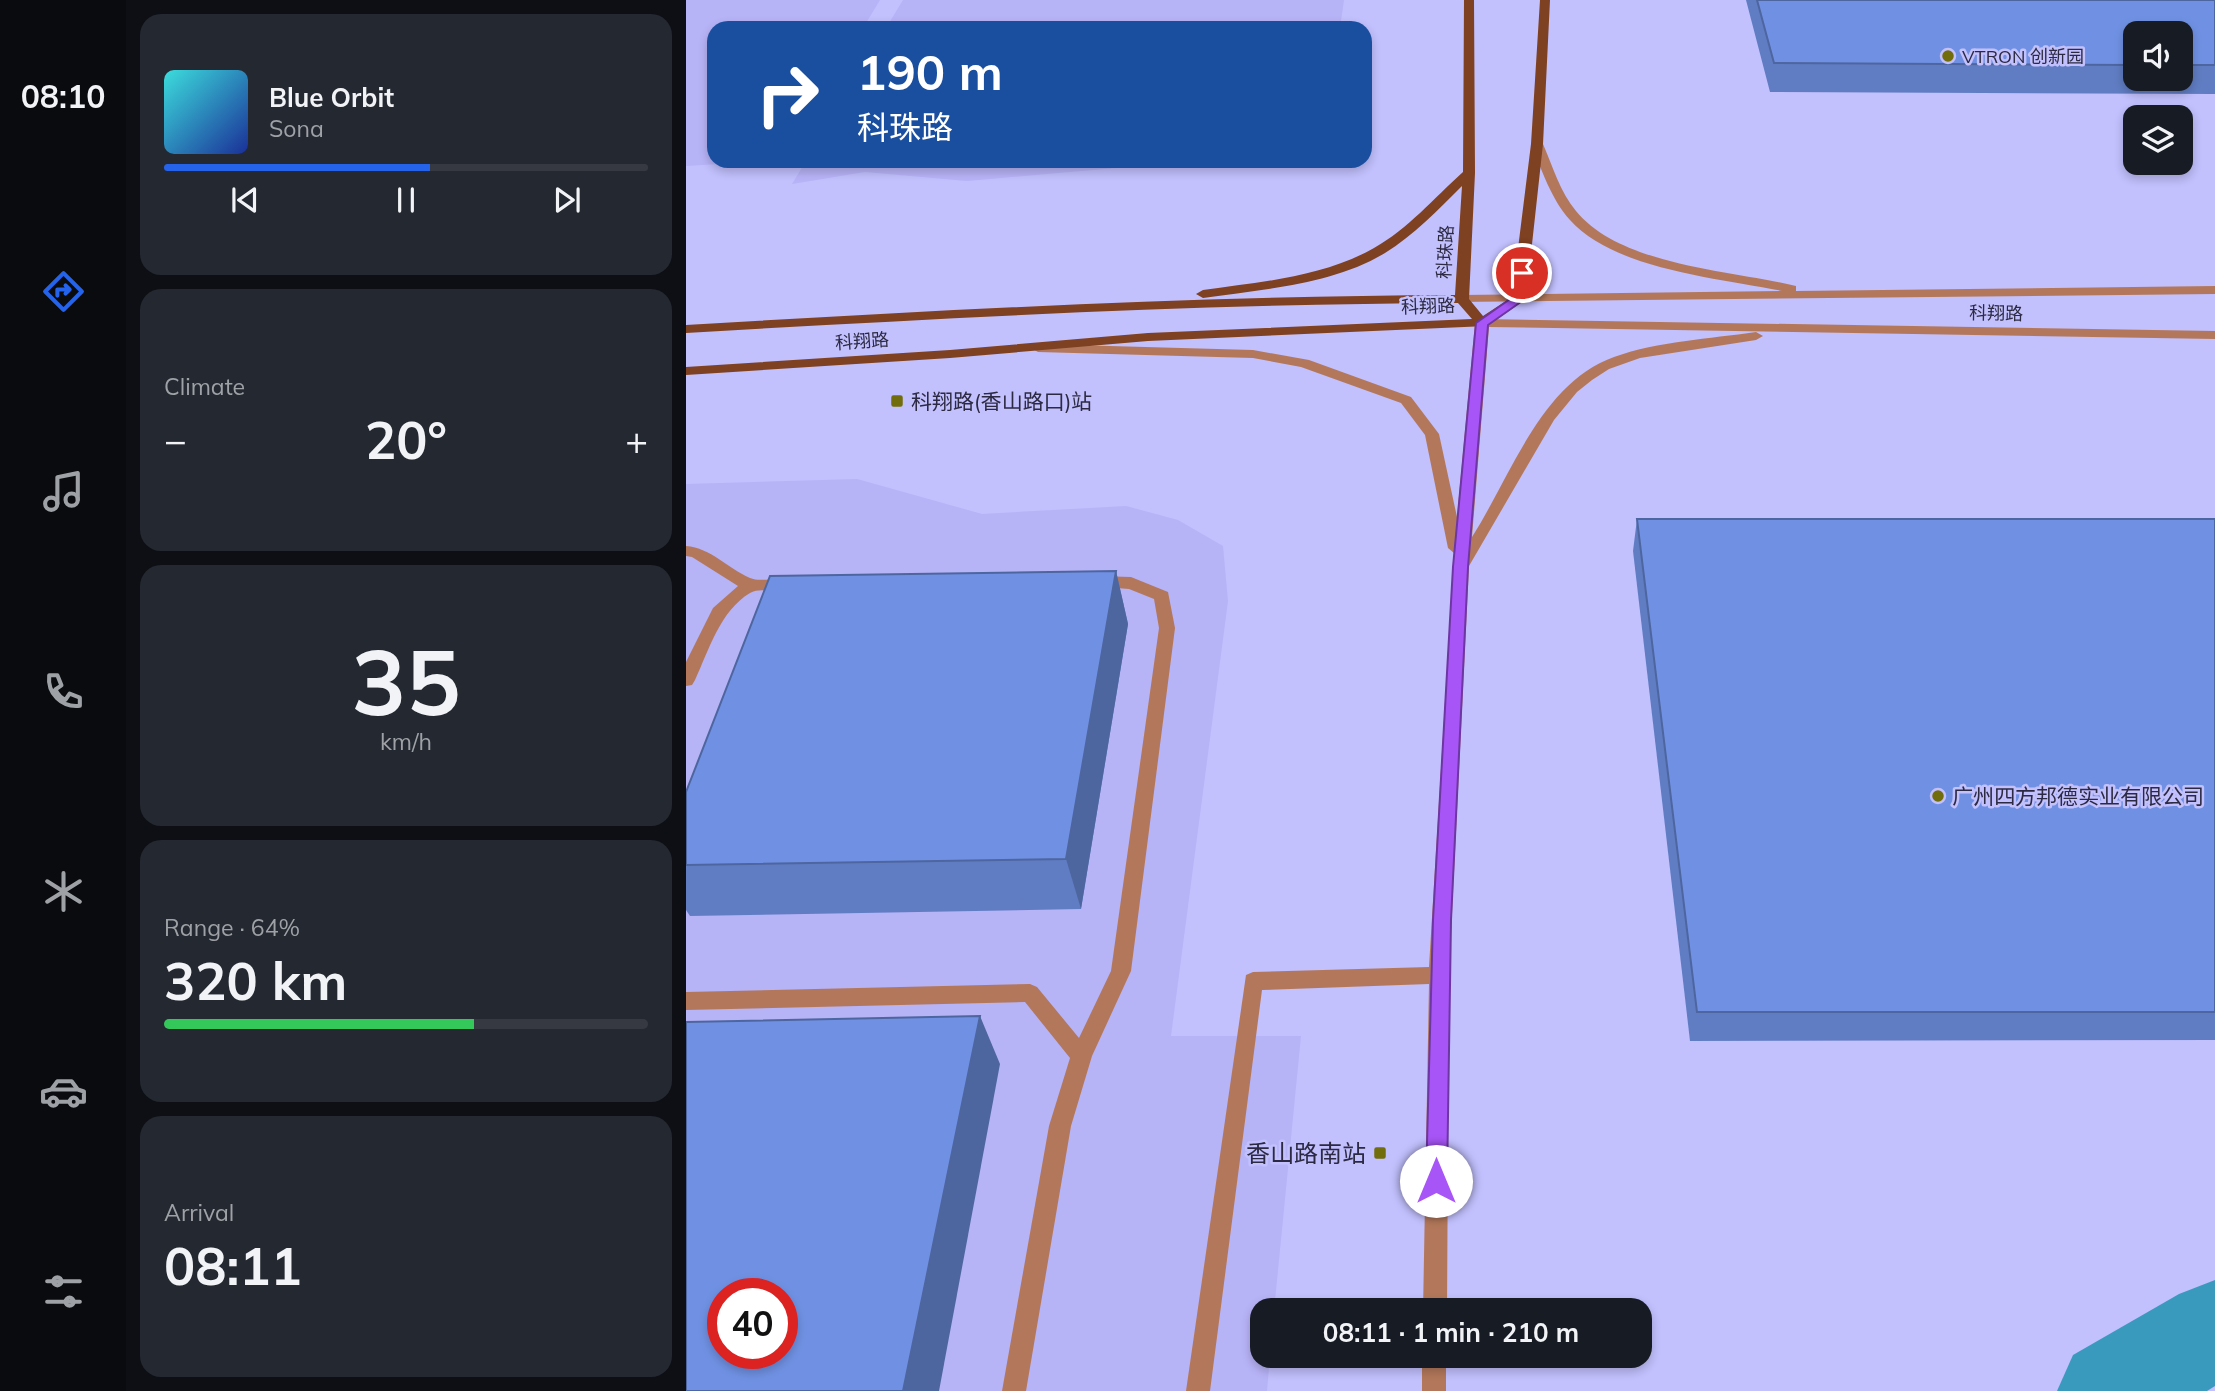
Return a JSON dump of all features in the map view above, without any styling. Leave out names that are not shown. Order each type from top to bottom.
[{"type":"main road","name":"科珠路","points":[[1469,0],[1469,173],[1462,299],[1482,323]]},
{"type":"main road","points":[[1482,323],[1519,299],[1537,144],[1545,0]]},
{"type":"main road","points":[[1121,305],[1284,281],[1367,258],[1394,240],[1469,173]]},
{"type":"main road","name":"科翔路","points":[[686,329],[1121,305],[1462,299]]},
{"type":"main road","name":"科翔路","points":[[686,371],[1031,348],[1148,337],[1482,323]]},
{"type":"street","points":[[1537,144],[1563,202],[1580,223],[1603,241],[1634,253],[1818,295]]},
{"type":"street","name":"科翔路","points":[[1462,299],[2215,290]]},
{"type":"street","points":[[1435,1298],[1439,975],[1461,567],[1482,323]]},
{"type":"street","name":"科翔路","points":[[1482,323],[2215,335]]},
{"type":"street","points":[[1461,567],[1500,505],[1550,412],[1573,386],[1605,365],[1643,354],[1798,329]]},
{"type":"street","points":[[1031,348],[1253,354],[1304,363],[1406,400],[1432,434],[1461,567]]},
{"type":"street","points":[[686,551],[696,552],[749,585],[805,585]]},
{"type":"street","points":[[1014,1391],[1060,1126],[1081,1056],[1121,971],[1167,628],[1162,596],[1131,583],[1084,582]]},
{"type":"street","points":[[686,680],[720,608],[749,585]]},
{"type":"street","points":[[1198,1391],[1253,981],[1439,975]]},
{"type":"street","points":[[686,1001],[1030,993],[1081,1056]]},
{"type":"street","points":[[1434,1368],[1434,1391]]},
{"type":"shaded area","points":[[686,0],[880,0],[867,21],[707,21],[707,165],[686,166]]},
{"type":"shaded area","points":[[903,0],[1344,0],[1341,21],[890,21]]},
{"type":"shaded area","points":[[802,168],[1116,168],[967,181],[865,172],[792,184]]},
{"type":"shaded area","points":[[857,479],[982,514],[1126,506],[1178,520],[1223,546],[1228,601],[1171,1036],[1301,1036],[1275,1298],[1250,1298],[1250,1368],[1269,1368],[1267,1391],[686,1391],[686,484]]},
{"type":"building","name":"VTRON 创新园","points":[[1757,0],[2215,0],[2215,65],[2193,65],[2193,21],[2123,21],[2123,65],[1774,63]]},
{"type":"building","name":"广州四方邦德实业有限公司","points":[[1637,519],[2215,519],[2215,1012],[1697,1012]]},
{"type":"building","points":[[1116,571],[1066,859],[686,865],[686,792],[770,576]]},
{"type":"building","points":[[980,1016],[903,1391],[686,1391],[686,1022]]},
{"type":"waterway","points":[[2109,1391],[2215,1330]]},
{"type":"place","name":"VTRON 创新园","points":[[1948,56]]},
{"type":"place","name":"科翔路(香山路口)站","points":[[897,401]]},
{"type":"place","name":"广州四方邦德实业有限公司","points":[[1938,796]]},
{"type":"place","name":"香山路南站","points":[[1380,1153]]},
{"type":"route","points":[[1436,1181],[1439,975],[1461,567],[1482,323],[1519,299],[1522,273]]}]
